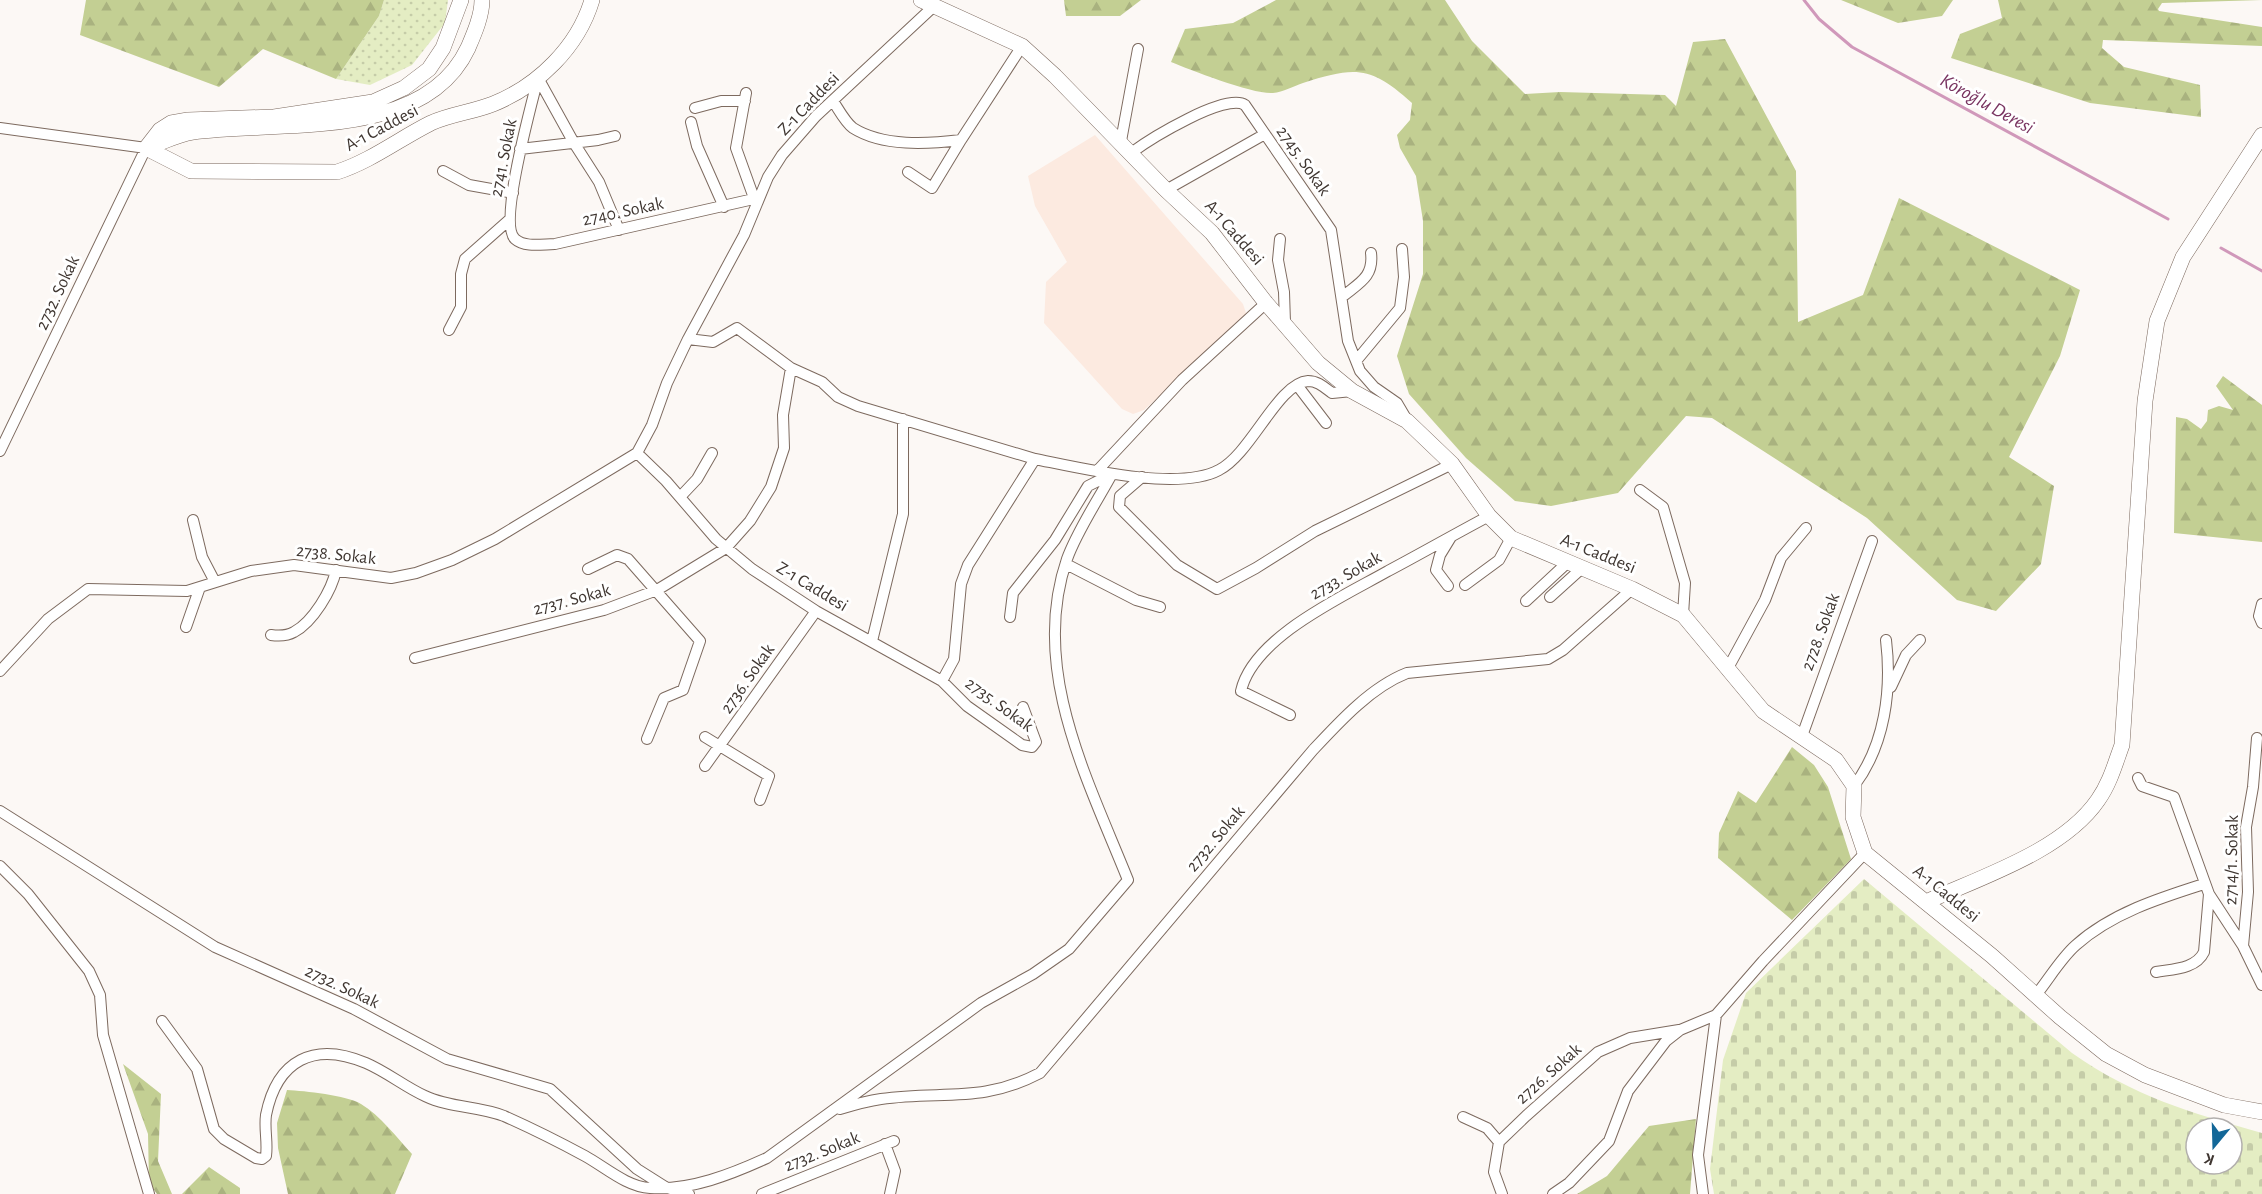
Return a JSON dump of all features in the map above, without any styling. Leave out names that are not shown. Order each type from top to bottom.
[{"type":"main road","points":[[146,148],[160,130],[171,123],[188,120],[274,117],[373,102],[404,88],[429,69],[443,48],[461,0]]},
{"type":"main road","points":[[146,148],[192,132],[294,127],[393,112],[424,98],[449,78],[474,35],[482,0]]},
{"type":"main road","name":"A-1 Caddesi","points":[[146,148],[191,171],[337,172],[360,165],[440,119],[494,104],[538,78],[575,36],[592,0]]},
{"type":"main road","name":"A-1 Caddesi","points":[[927,3],[1022,46],[1212,233],[1266,303],[1318,363],[1352,391],[1407,421],[1452,464],[1489,516],[1511,538],[1632,589],[1683,615],[1763,711],[1836,760],[1854,786]]},
{"type":"main road","points":[[1926,902],[2040,849],[2066,834],[2084,818],[2109,783],[2122,745],[2145,401],[2157,321],[2183,257],[2262,135]]},
{"type":"main road","points":[[1854,786],[1853,817],[1865,853]]},
{"type":"main road","name":"A-1 Caddesi","points":[[1865,853],[2106,1054],[2145,1075],[2224,1105],[2262,1112]]},
{"type":"street","name":"Z-1 Caddesi","points":[[927,3],[816,116],[782,155],[756,198],[744,235],[688,339],[667,383],[652,425],[637,453],[726,548],[752,569],[816,611],[942,681]]},
{"type":"street","points":[[908,172],[932,188],[1022,46]]},
{"type":"street","points":[[1121,141],[1138,49]]},
{"type":"street","points":[[538,78],[574,143],[599,182],[620,230]]},
{"type":"street","name":"2741. Sokak","points":[[448,330],[461,307],[463,264],[468,256],[509,220],[520,149],[538,78]]},
{"type":"street","points":[[695,108],[746,97],[736,148],[756,198]]},
{"type":"street","points":[[833,101],[852,127],[873,136],[900,141],[934,143],[961,140]]},
{"type":"street","name":"2745. Sokak","points":[[1131,153],[1186,120],[1233,102],[1245,105],[1331,230],[1348,341],[1360,371],[1374,387],[1397,403],[1407,421]]},
{"type":"street","points":[[691,122],[697,146],[724,207]]},
{"type":"street","points":[[0,128],[146,148]]},
{"type":"street","points":[[1166,190],[1265,134]]},
{"type":"street","points":[[520,149],[615,136]]},
{"type":"street","name":"2732. Sokak","points":[[0,452],[146,148]]},
{"type":"street","points":[[443,171],[469,185],[513,193]]},
{"type":"street","name":"2740. Sokak","points":[[509,220],[511,233],[515,240],[530,245],[555,244],[756,198]]},
{"type":"street","points":[[1280,239],[1278,260],[1284,292],[1285,323]]},
{"type":"street","points":[[1356,361],[1400,308],[1404,277],[1402,249]]},
{"type":"street","points":[[1342,297],[1369,274],[1372,266],[1371,253]]},
{"type":"street","points":[[1097,471],[1182,380],[1266,303]]},
{"type":"street","points":[[688,339],[713,342],[737,328],[790,368],[822,382],[838,397],[858,406],[1035,459],[1112,474],[1142,477],[1185,479],[1220,470],[1246,447],[1280,398],[1297,385],[1308,381],[1322,385],[1332,393],[1352,391]]},
{"type":"street","name":"2737. Sokak","points":[[416,658],[604,610],[657,590],[726,548],[750,521],[771,487],[784,448],[783,415],[790,368]]},
{"type":"street","points":[[1297,385],[1326,423]]},
{"type":"street","points":[[872,641],[903,514],[903,419]]},
{"type":"street","name":"2738. Sokak","points":[[0,670],[48,619],[88,589],[187,591],[251,571],[294,565],[391,578],[452,560],[495,539],[637,453]]},
{"type":"street","points":[[680,497],[697,478],[712,453]]},
{"type":"street","points":[[942,681],[954,659],[962,584],[968,565],[1035,459]]},
{"type":"street","points":[[1142,477],[1120,496],[1119,507],[1177,565],[1217,589],[1315,531],[1452,464]]},
{"type":"street","points":[[1112,474],[1066,564],[1136,600],[1160,607]]},
{"type":"street","points":[[1010,617],[1013,593],[1046,554],[1088,486],[1112,474]]},
{"type":"street","points":[[1640,490],[1663,507],[1685,583],[1683,615]]},
{"type":"street","name":"2733. Sokak","points":[[1290,715],[1241,691],[1244,681],[1256,664],[1288,630],[1357,586],[1489,516]]},
{"type":"street","points":[[193,520],[202,557],[215,582]]},
{"type":"street","points":[[1728,668],[1765,600],[1781,558],[1806,528]]},
{"type":"street","points":[[1448,586],[1436,570],[1440,555],[1453,535]]},
{"type":"street","points":[[1465,585],[1499,560],[1511,538]]},
{"type":"street","name":"2728. Sokak","points":[[1802,736],[1872,541]]},
{"type":"street","points":[[588,568],[623,555],[657,590],[700,641],[683,690],[664,698],[646,740]]},
{"type":"street","points":[[1526,601],[1567,563]]},
{"type":"street","name":"2732. Sokak","points":[[162,1021],[197,1069],[214,1130],[235,1147],[262,1159],[266,1156],[266,1118],[275,1086],[298,1060],[324,1053],[367,1063],[440,1102],[475,1107],[505,1116],[583,1155],[634,1190],[667,1188],[741,1170],[767,1158],[981,1003],[1033,974],[1069,949],[1128,880],[1071,737],[1054,648],[1056,601],[1066,564]]},
{"type":"street","points":[[1550,597],[1581,569]]},
{"type":"street","points":[[270,635],[283,636],[296,631],[324,601],[336,570]]},
{"type":"street","points":[[186,627],[200,587]]},
{"type":"street","name":"2732. Sokak","points":[[834,1110],[881,1099],[984,1094],[1022,1082],[1040,1073],[1313,750],[1335,726],[1391,679],[1418,671],[1548,658],[1563,650],[1632,589]]},
{"type":"street","points":[[2262,604],[2259,616],[2262,623]]},
{"type":"street","name":"2736. Sokak","points":[[705,766],[816,611]]},
{"type":"street","points":[[1886,640],[1889,693]]},
{"type":"street","points":[[1854,786],[1870,761],[1889,693],[1906,655],[1920,640]]},
{"type":"street","name":"2735. Sokak","points":[[942,681],[967,706],[1022,745],[1034,746],[1036,742],[1033,730],[1023,707]]},
{"type":"street","points":[[705,737],[769,776],[760,800]]},
{"type":"street","name":"2714/1. Sokak","points":[[2243,946],[2247,920],[2246,847],[2257,738]]},
{"type":"street","points":[[2138,778],[2142,786],[2174,796],[2206,889],[2243,946],[2262,985]]},
{"type":"street","points":[[2250,812],[2262,809]]},
{"type":"street","name":"2732. Sokak","points":[[0,811],[215,947],[354,1009],[447,1059],[550,1089],[637,1169],[667,1188],[689,1194]]},
{"type":"street","name":"2726. Sokak","points":[[1499,1142],[1598,1052],[1630,1038],[1680,1030],[1716,1015],[1865,853]]},
{"type":"street","points":[[0,866],[28,894],[89,971],[100,994],[103,1035],[149,1194]]},
{"type":"street","points":[[2156,972],[2192,965],[2200,959],[2204,951],[2206,889]]},
{"type":"street","points":[[2036,995],[2076,945],[2121,915],[2155,899],[2206,889]]},
{"type":"street","points":[[1703,1194],[1698,1155],[1716,1015]]},
{"type":"street","name":"2726. Sokak","points":[[1552,1194],[1569,1183],[1609,1141],[1628,1091],[1666,1041],[1680,1030]]},
{"type":"street","points":[[1462,1117],[1487,1128],[1499,1142],[1494,1172],[1503,1194]]},
{"type":"street","name":"2732. Sokak","points":[[762,1194],[889,1143],[896,1171],[890,1194]]},
{"type":"shaded area","points":[[1095,135],[1243,304],[1246,313],[1242,320],[1144,410],[1133,414],[1122,409],[1044,323],[1046,282],[1067,262],[1035,206],[1028,176]]},
{"type":"green space","points":[[86,0],[384,0],[379,16],[336,79],[263,49],[219,87],[80,35]]},
{"type":"green space","points":[[384,0],[448,0],[445,23],[412,65],[370,85],[336,79],[379,16]]},
{"type":"green space","points":[[1064,0],[1141,0],[1120,16],[1066,16]]},
{"type":"green space","points":[[1276,0],[1445,0],[1472,41],[1525,94],[1560,92],[1665,95],[1676,106],[1693,42],[1725,39],[1796,171],[1798,322],[1863,295],[1899,198],[2080,290],[2060,356],[2009,457],[2054,486],[2041,564],[1996,611],[1957,600],[1867,518],[1712,418],[1686,416],[1618,493],[1551,506],[1515,501],[1466,458],[1409,394],[1397,356],[1423,274],[1423,221],[1416,176],[1400,148],[1397,135],[1410,120],[1412,103],[1385,82],[1362,73],[1350,72],[1321,77],[1281,91],[1264,93],[1222,81],[1171,62],[1185,29],[1233,23]]},
{"type":"green space","points":[[1841,0],[1953,0],[1942,16],[1898,23]]},
{"type":"green space","points":[[1998,0],[2262,0],[2162,3],[2158,9],[2159,11],[2262,27],[2262,46],[2103,40],[2102,48],[2124,67],[2200,85],[2201,117],[2090,103],[1951,58],[1960,34],[2002,18]]},
{"type":"green space","points":[[2223,376],[2262,405],[2262,542],[2174,533],[2176,417],[2187,419],[2201,429],[2207,421],[2208,410],[2219,406],[2233,410],[2216,386]]},
{"type":"green space","points":[[1792,747],[1814,765],[1828,787],[1851,859],[1792,920],[1718,858],[1719,833],[1738,791],[1756,803]]},
{"type":"green space","points":[[1864,879],[2072,1053],[2117,1081],[2140,1092],[2205,1116],[2184,1116],[2184,1176],[2244,1176],[2244,1128],[2262,1133],[2262,1194],[1714,1194],[1710,1169],[1723,1060],[1746,993]]},
{"type":"green space","points":[[123,1064],[161,1094],[158,1161],[172,1194],[157,1194],[149,1183],[148,1134]]},
{"type":"green space","points":[[287,1090],[346,1098],[361,1104],[382,1120],[412,1154],[395,1194],[288,1194],[278,1148],[277,1123]]},
{"type":"green space","points":[[1696,1119],[1690,1194],[1577,1194],[1607,1176],[1649,1126]]},
{"type":"green space","points":[[209,1167],[240,1188],[240,1194],[182,1194]]},
{"type":"waterway","name":"Köroğlu Deresi","points":[[1804,0],[1819,19],[1852,47],[2168,219]]},
{"type":"waterway","name":"Köroğlu Deresi","points":[[2221,248],[2262,271]]}]
